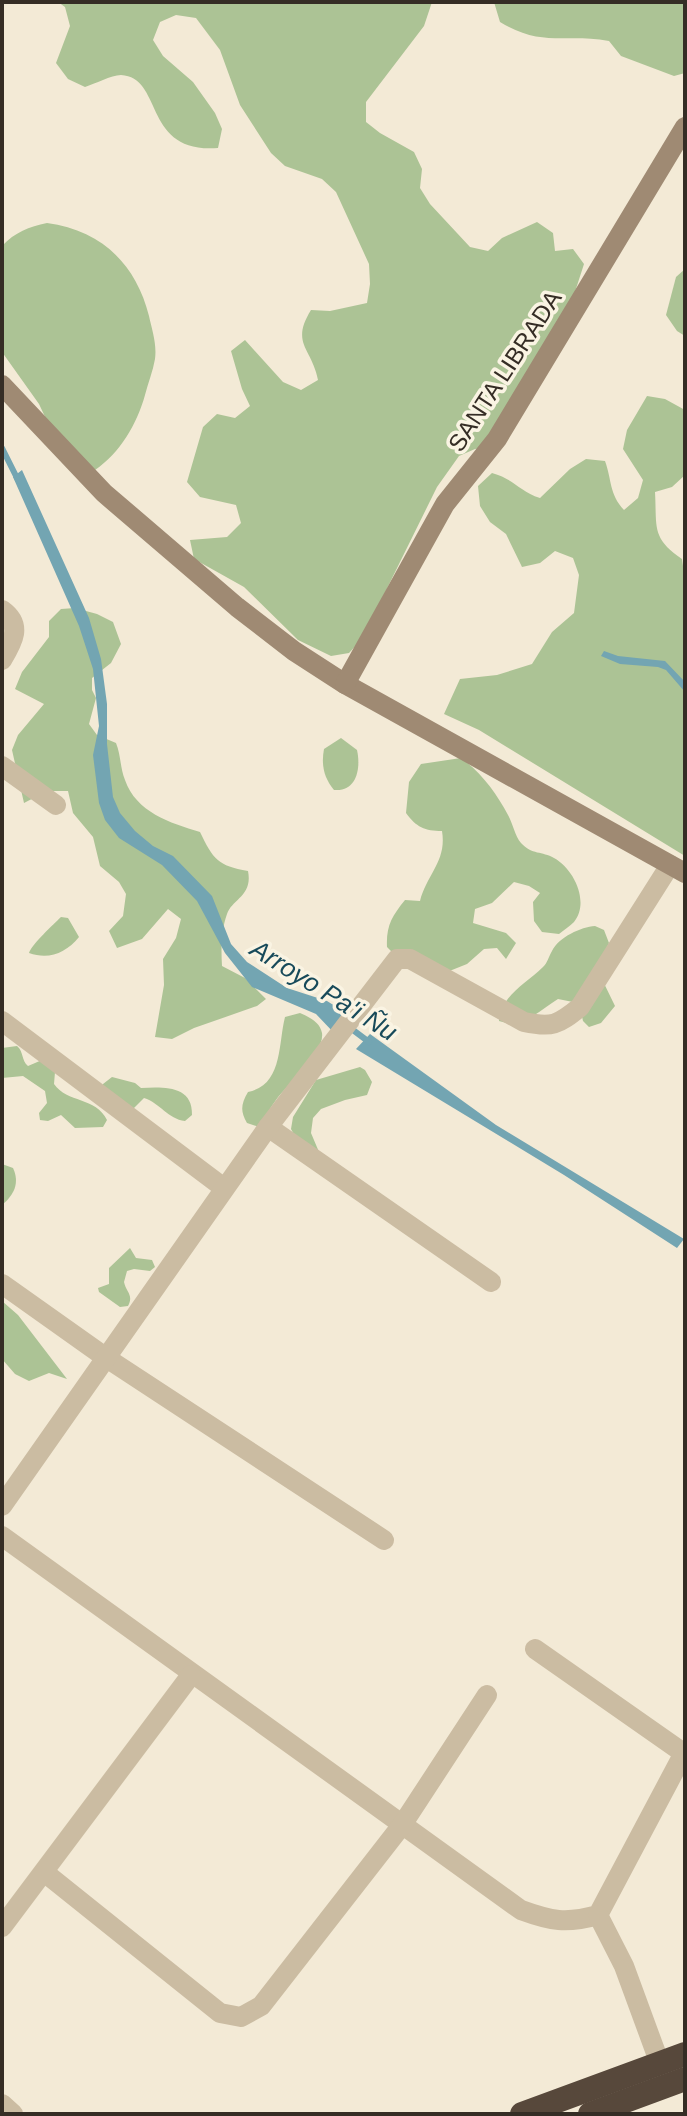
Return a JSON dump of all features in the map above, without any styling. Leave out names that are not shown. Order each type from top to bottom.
[{"type":"highway","points":[[522,2114],[626,2099],[660,2064],[685,2054]]},
{"type":"highway","points":[[590,2114],[685,2079]]},
{"type":"main road","name":"SANTA LIBRADA","points":[[345,684],[445,504],[497,439],[685,127]]},
{"type":"main road","points":[[2,385],[104,493],[237,607],[294,651],[345,684],[678,869]]},
{"type":"street","points":[[2,610],[9,615],[15,638],[2,660]]},
{"type":"street","points":[[2,766],[56,805]]},
{"type":"street","points":[[2,1506],[268,1127],[397,959],[403,958],[524,1022],[546,1026],[562,1023],[580,1007],[678,869]]},
{"type":"street","points":[[2,1021],[224,1188]]},
{"type":"street","points":[[268,1127],[491,1282]]},
{"type":"street","points":[[2,1284],[105,1357],[384,1540]]},
{"type":"street","points":[[2,1536],[521,1910],[548,1920],[574,1922],[598,1915],[685,1753],[535,1649]]},
{"type":"street","points":[[2,1927],[191,1675]]},
{"type":"street","points":[[44,1872],[220,2013],[241,2017],[261,2006],[402,1825],[487,1695]]},
{"type":"street","points":[[598,1915],[624,1966],[660,2064]]},
{"type":"street","points":[[2,2104],[13,2114]]},
{"type":"green space","points":[[58,2],[432,2],[424,26],[366,102],[366,122],[414,152],[422,169],[420,188],[430,204],[470,247],[488,251],[502,238],[537,222],[553,233],[555,251],[573,249],[584,264],[573,298],[494,447],[475,449],[459,456],[437,487],[362,639],[349,653],[331,656],[298,640],[244,587],[194,559],[190,540],[227,537],[241,523],[236,505],[200,497],[187,482],[203,427],[217,414],[235,418],[250,406],[231,351],[245,340],[283,382],[301,390],[318,380],[302,339],[305,321],[311,310],[330,311],[367,303],[369,264],[336,192],[322,179],[285,166],[271,153],[240,105],[220,50],[196,18],[176,15],[160,22],[153,40],[163,56],[193,82],[215,113],[222,129],[218,148],[194,147],[177,139],[165,128],[144,88],[134,79],[117,75],[85,87],[68,79],[56,63],[70,26],[65,7]]},
{"type":"green space","points":[[494,2],[685,2],[685,73],[674,76],[621,56],[609,41],[541,37],[515,30],[500,22]]},
{"type":"green space","points":[[47,223],[84,233],[113,253],[125,266],[143,297],[154,337],[154,364],[142,406],[120,446],[95,470],[47,421],[39,404],[2,352],[2,246],[23,231]]},
{"type":"green space","points":[[685,269],[685,336],[677,331],[666,315],[676,277]]},
{"type":"green space","points":[[647,396],[665,399],[685,410],[685,475],[672,487],[655,492],[660,538],[682,559],[685,580],[685,856],[479,730],[444,714],[460,679],[497,675],[532,664],[552,632],[574,613],[579,575],[573,558],[555,551],[540,563],[522,567],[506,534],[490,522],[480,506],[478,486],[492,473],[540,498],[570,469],[586,459],[605,461],[613,492],[624,510],[638,498],[643,480],[623,449],[627,430]]},
{"type":"green space","points":[[75,608],[113,622],[121,644],[111,663],[92,678],[96,698],[89,724],[97,735],[116,743],[130,791],[155,815],[200,832],[213,855],[223,864],[248,871],[248,886],[225,920],[222,966],[245,978],[266,999],[257,1006],[172,1039],[155,1037],[164,985],[163,959],[176,938],[181,919],[168,909],[142,939],[117,948],[109,931],[123,916],[126,894],[119,882],[100,866],[93,837],[73,813],[68,791],[47,791],[24,803],[12,750],[18,735],[44,704],[15,689],[22,672],[49,637],[49,621],[61,609]]},
{"type":"green space","points":[[341,738],[357,750],[358,771],[348,787],[334,790],[326,776],[323,755],[324,749]]},
{"type":"green space","points":[[461,758],[494,791],[521,843],[554,858],[568,870],[578,887],[580,905],[574,922],[559,934],[542,932],[534,921],[533,902],[540,893],[514,882],[492,903],[475,909],[473,923],[506,933],[516,943],[506,959],[497,948],[484,949],[467,964],[447,972],[396,956],[387,947],[387,940],[391,922],[405,900],[420,901],[442,851],[442,831],[421,827],[406,813],[409,782],[421,764]]},
{"type":"green space","points":[[61,917],[68,918],[79,937],[57,954],[43,956],[29,953],[38,940]]},
{"type":"green space","points":[[595,926],[604,930],[609,943],[597,969],[615,1006],[601,1023],[589,1027],[583,1021],[580,1007],[558,999],[523,1021],[499,1021],[509,997],[543,967],[560,941],[583,928]]},
{"type":"green space","points":[[300,1013],[314,1020],[321,1029],[318,1050],[276,1100],[259,1127],[247,1123],[242,1111],[246,1096],[268,1081],[273,1072],[285,1017]]},
{"type":"green space","points":[[17,1046],[28,1066],[42,1060],[55,1072],[54,1084],[60,1090],[96,1107],[107,1120],[103,1127],[75,1128],[61,1115],[48,1121],[40,1120],[39,1113],[47,1103],[45,1091],[23,1076],[2,1078],[2,1048]]},
{"type":"green space","points":[[360,1067],[372,1082],[367,1095],[321,1109],[313,1118],[311,1133],[319,1152],[297,1140],[291,1129],[293,1117],[316,1080]]},
{"type":"green space","points":[[112,1077],[135,1083],[141,1088],[167,1088],[182,1093],[188,1098],[192,1115],[185,1121],[179,1120],[144,1098],[127,1115],[100,1095],[103,1084]]},
{"type":"green space","points":[[2,1164],[13,1168],[16,1184],[13,1193],[2,1205]]},
{"type":"green space","points":[[130,1248],[136,1258],[152,1260],[155,1267],[150,1271],[127,1271],[124,1282],[130,1302],[128,1306],[120,1307],[98,1288],[109,1284],[109,1268]]},
{"type":"green space","points":[[2,1301],[18,1315],[67,1379],[49,1373],[29,1381],[15,1374],[2,1359]]},
{"type":"water","points":[[22,470],[89,618],[101,659],[113,797],[120,813],[153,846],[173,856],[212,896],[231,944],[247,962],[287,988],[327,1001],[351,1016],[335,1034],[316,1014],[252,987],[225,953],[197,901],[162,865],[119,838],[105,820],[99,803],[93,755],[99,726],[93,669],[79,626],[13,477]]},
{"type":"water","points":[[604,651],[618,656],[665,661],[685,682],[685,692],[666,670],[620,664],[601,656]]},
{"type":"water","points":[[370,1034],[496,1125],[684,1239],[677,1248],[564,1175],[356,1049]]},
{"type":"waterway","name":"Arroyo Pa'i Ñu","points":[[2,448],[18,480]]},
{"type":"waterway","name":"Arroyo Pa'i Ñu","points":[[349,1027],[369,1042]]}]
